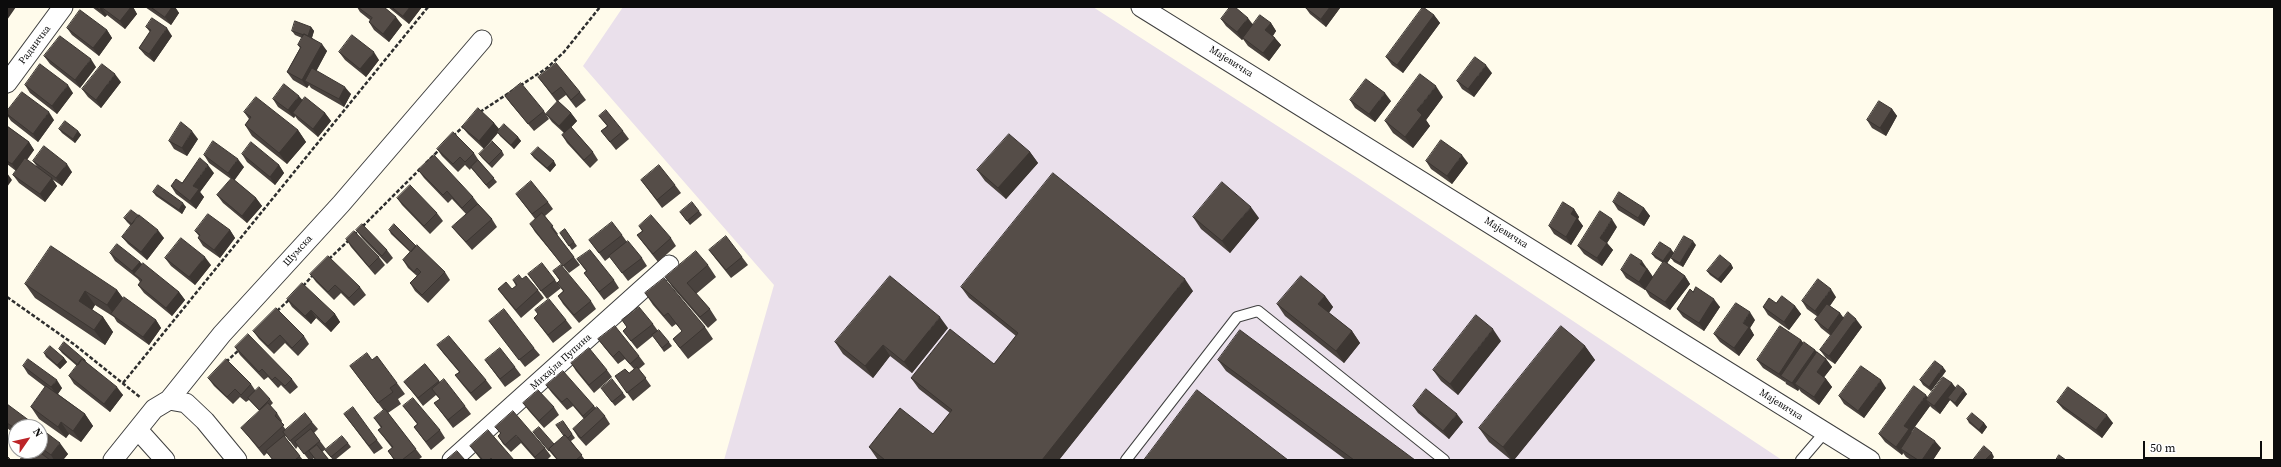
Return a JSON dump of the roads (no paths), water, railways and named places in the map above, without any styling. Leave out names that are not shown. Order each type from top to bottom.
[{"type":"street","name":"Радничка","points":[[7,83],[63,7]]},
{"type":"street","name":"Мајевичка","points":[[1141,7],[1870,460]]},
{"type":"street","name":"Шумска","points":[[112,460],[222,334],[341,204],[482,40]]},
{"type":"street","name":"Михајла Пупина","points":[[452,460],[670,265]]},
{"type":"street","points":[[161,405],[186,403],[205,421],[237,460]]},
{"type":"street","points":[[138,430],[165,460]]},
{"type":"lane","points":[[1126,460],[1237,317],[1258,311],[1444,460]]},
{"type":"lane","points":[[1801,460],[1825,432]]}]
